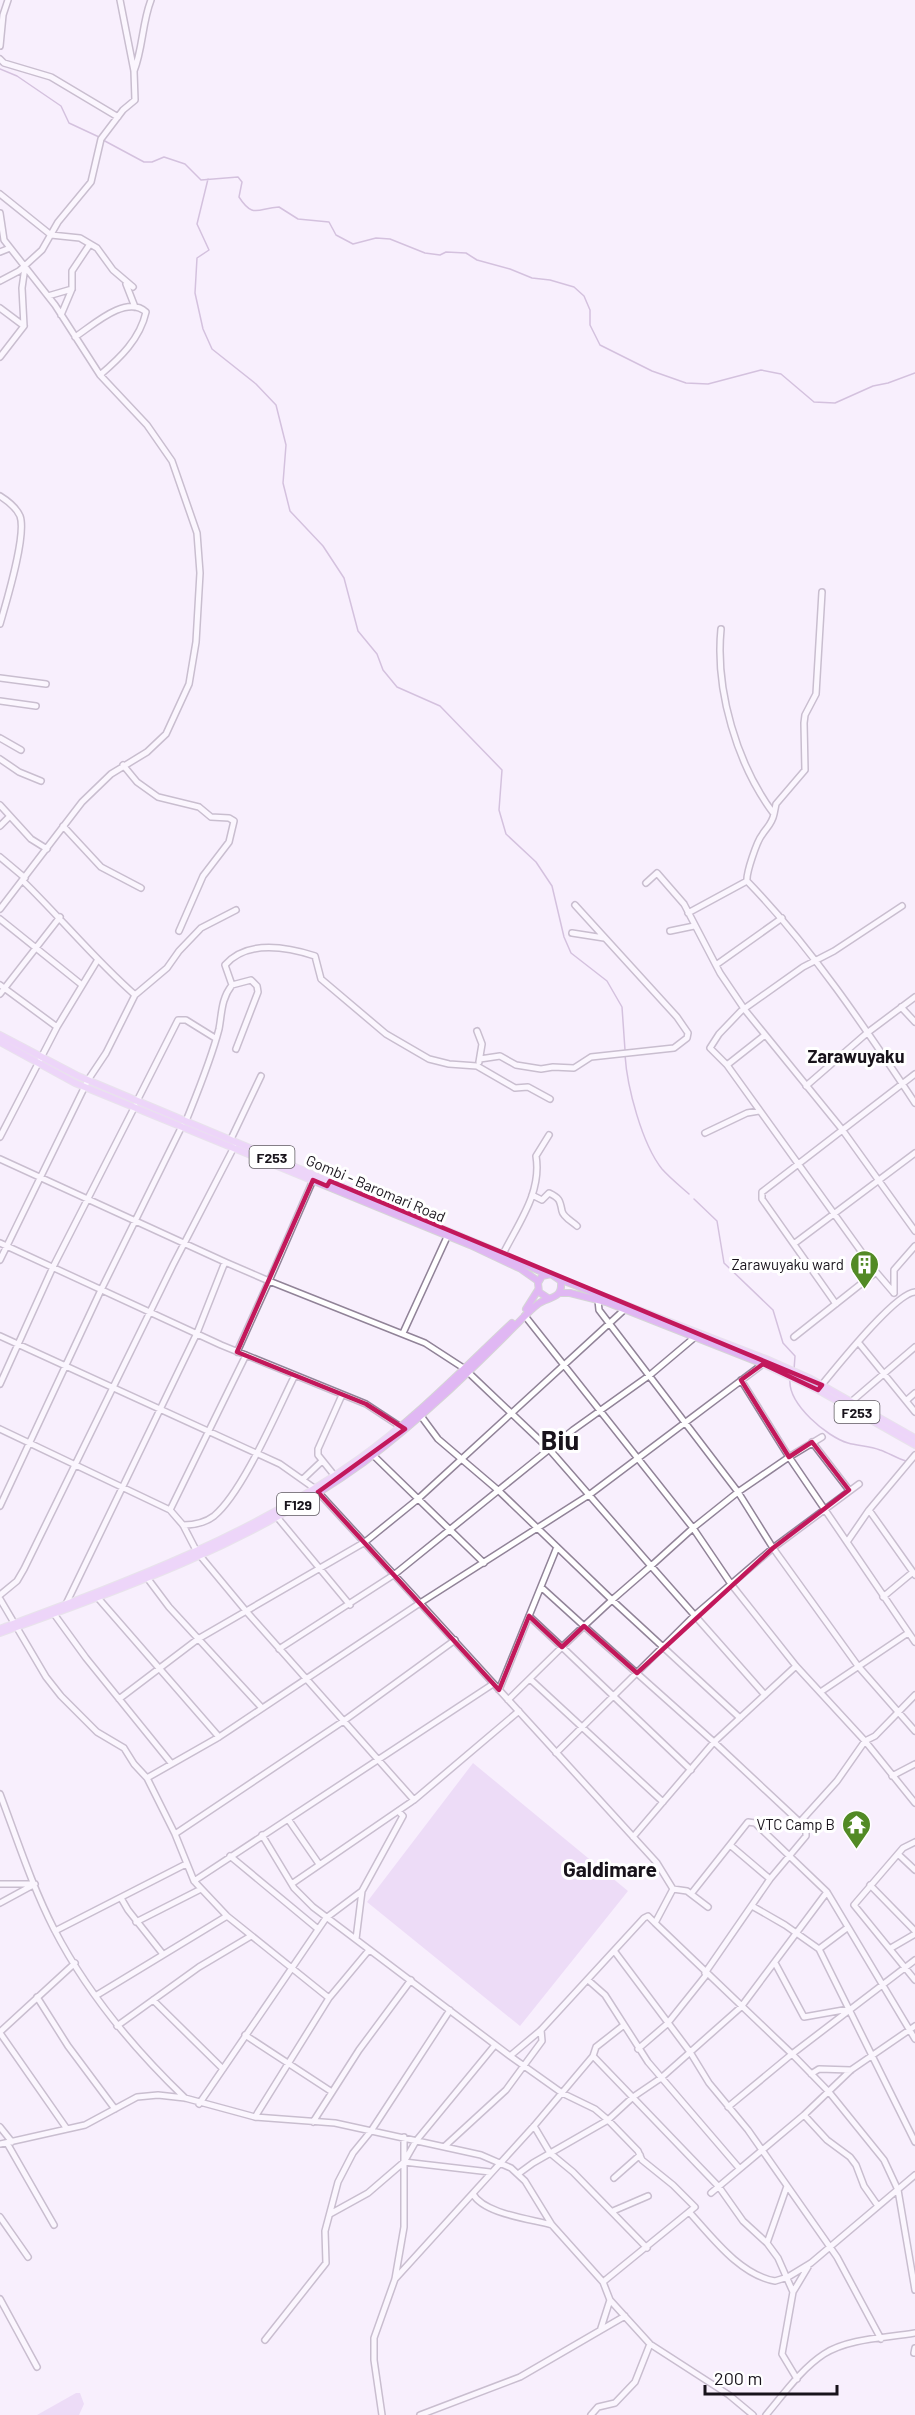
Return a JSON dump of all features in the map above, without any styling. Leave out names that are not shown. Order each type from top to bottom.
[{"type":"main road","name":"Gombi - Baromari Road","points":[[0,1035],[39,1061]]},
{"type":"main road","name":"Gombi - Baromari Road","points":[[0,1042],[87,1084],[184,1123],[234,1147],[503,1254],[546,1274]]},
{"type":"main road","name":"Gombi - Baromari Road","points":[[184,1123],[231,1139],[521,1269],[538,1281]]},
{"type":"main road","points":[[546,1274],[538,1281],[538,1290],[548,1298],[559,1293],[561,1286],[559,1279]]},
{"type":"main road","name":"F253","points":[[546,1274],[554,1275],[792,1374],[913,1434]]},
{"type":"main road","name":"F129","points":[[16,1625],[199,1554],[316,1490],[334,1475],[421,1416],[527,1308],[538,1290]]},
{"type":"main road","name":"F253","points":[[559,1293],[570,1293],[625,1309],[792,1374]]},
{"type":"main road","name":"F129","points":[[0,1630],[54,1614],[148,1579],[277,1516],[373,1455],[548,1298]]},
{"type":"main road","name":"F253","points":[[820,1388],[915,1445]]},
{"type":"street","points":[[0,46],[3,15],[8,0]]},
{"type":"street","points":[[0,281],[26,265],[42,250],[58,222],[92,182],[101,139],[135,100],[134,71],[120,0]]},
{"type":"street","points":[[134,71],[141,52],[146,14],[151,0]]},
{"type":"street","points":[[0,58],[4,63],[51,77],[118,117]]},
{"type":"street","points":[[0,194],[51,235],[80,238],[90,244],[133,287]]},
{"type":"street","points":[[0,213],[4,226],[2,234],[10,248],[26,265],[48,296],[100,375],[147,425],[172,461],[197,533],[200,554],[196,642],[189,684],[166,734],[147,752],[123,765],[95,788],[0,909]]},
{"type":"street","points":[[61,315],[72,289],[72,271],[90,244]]},
{"type":"street","points":[[0,252],[10,248]]},
{"type":"street","points":[[0,357],[24,326],[22,288],[26,265]]},
{"type":"street","points":[[120,276],[129,289],[135,307]]},
{"type":"street","points":[[48,296],[72,289]]},
{"type":"street","points":[[75,338],[121,308],[135,307],[146,312],[141,327],[125,352],[100,375]]},
{"type":"street","points":[[0,308],[24,326]]},
{"type":"street","points":[[0,624],[18,553],[21,524],[20,516],[1,498]]},
{"type":"street","points":[[822,592],[816,694],[805,715],[804,723],[805,770],[776,804],[770,826],[759,839],[758,848],[748,867],[747,880],[782,918],[816,961],[915,1103]]},
{"type":"street","points":[[721,629],[718,666],[720,683],[754,787],[774,814]]},
{"type":"street","points":[[0,678],[46,684]]},
{"type":"street","points":[[0,701],[36,706]]},
{"type":"street","points":[[0,738],[21,750]]},
{"type":"street","points":[[0,759],[19,772],[41,781]]},
{"type":"street","points":[[123,765],[137,782],[158,797],[199,807],[208,816],[234,821],[229,842],[203,876],[179,931]]},
{"type":"street","points":[[0,805],[31,838],[47,849]]},
{"type":"street","points":[[0,826],[10,816]]},
{"type":"street","points":[[63,826],[101,867],[141,888]]},
{"type":"street","points":[[0,857],[60,917],[98,961],[135,995]]},
{"type":"street","points":[[646,883],[657,873],[675,893],[745,1010],[841,1128],[915,1231]]},
{"type":"street","points":[[688,913],[747,880]]},
{"type":"street","points":[[480,1059],[500,1056],[516,1065],[541,1069],[552,1066],[574,1068],[591,1057],[674,1048],[687,1038],[688,1033],[677,1017],[575,905]]},
{"type":"street","points":[[899,1300],[876,1272],[727,1065],[711,1051],[711,1044],[736,1015],[803,967],[902,906]]},
{"type":"street","points":[[0,1260],[3,1245],[41,1178],[87,1084],[106,1053],[135,995],[167,968],[179,951],[201,928],[236,910]]},
{"type":"street","points":[[57,1027],[1,989],[60,917]]},
{"type":"street","points":[[716,965],[782,918]]},
{"type":"street","points":[[0,919],[82,985]]},
{"type":"street","points":[[670,931],[694,926]]},
{"type":"street","points":[[572,933],[604,938]]},
{"type":"street","points":[[232,985],[225,965],[258,948],[274,948],[315,956],[321,979],[386,1034],[429,1059],[477,1066],[514,1088],[528,1087],[550,1099]]},
{"type":"street","points":[[0,1137],[57,1027],[98,961]]},
{"type":"street","points":[[0,1506],[101,1290],[184,1123],[216,1038],[224,997],[232,985],[251,980],[257,986],[258,992],[236,1049]]},
{"type":"street","points":[[806,1086],[867,1033],[915,997]]},
{"type":"street","points":[[901,1007],[915,1022]]},
{"type":"street","points":[[0,1384],[53,1268],[178,1020],[186,1020],[216,1038]]},
{"type":"street","points":[[477,1031],[482,1044],[477,1066]]},
{"type":"street","points":[[727,1065],[765,1035]]},
{"type":"street","points":[[836,1304],[761,1195],[841,1128],[915,1074]]},
{"type":"street","points":[[231,1139],[261,1076]]},
{"type":"street","points":[[705,1133],[747,1113],[759,1111]]},
{"type":"street","points":[[503,1254],[532,1196],[538,1179],[536,1156],[549,1135]]},
{"type":"street","points":[[234,1147],[24,1569],[17,1581],[0,1597],[46,1677],[61,1696],[97,1732],[124,1748],[147,1778],[175,1834],[194,1881],[227,1916],[329,1998]]},
{"type":"street","points":[[795,1243],[915,1153]]},
{"type":"street","points":[[0,1159],[225,1262],[403,1333],[445,1354],[467,1371],[549,1449],[765,1695]]},
{"type":"street","points":[[237,1352],[313,1180]]},
{"type":"street","points":[[532,1196],[542,1200],[549,1193],[552,1194],[562,1202],[562,1212],[577,1226]]},
{"type":"street","points":[[403,1333],[447,1237]]},
{"type":"street","points":[[3,1245],[237,1352],[366,1404],[403,1428]]},
{"type":"street","points":[[894,1293],[894,1270],[915,1246]]},
{"type":"street","points":[[66,1604],[197,1334],[225,1262]]},
{"type":"street","points":[[794,1337],[876,1272]]},
{"type":"street","points":[[820,1388],[858,1342],[904,1294],[915,1292]]},
{"type":"street","points":[[598,1300],[597,1306],[738,1492],[773,1548],[858,1666],[899,1710],[915,1731]]},
{"type":"street","points":[[119,1699],[198,1639],[365,1542],[418,1499],[510,1412],[625,1309]]},
{"type":"street","points":[[525,1317],[693,1528],[731,1584],[796,1666],[822,1691],[866,1741],[915,1803]]},
{"type":"street","points":[[0,1336],[210,1431],[303,1479],[395,1574],[657,1863],[673,1889],[691,1894],[708,1907]]},
{"type":"street","points":[[279,1649],[395,1574],[549,1449],[650,1375],[695,1337]]},
{"type":"street","points":[[858,1342],[915,1412]]},
{"type":"street","points":[[851,1402],[915,1347]]},
{"type":"street","points":[[170,1510],[246,1355]]},
{"type":"street","points":[[147,1778],[219,1737],[535,1527],[589,1495],[763,1364]]},
{"type":"street","points":[[183,1525],[198,1524],[215,1515],[228,1500],[256,1454],[295,1375]]},
{"type":"street","points":[[741,1380],[789,1457],[915,1642]]},
{"type":"street","points":[[907,1400],[915,1393]]},
{"type":"street","points":[[334,1475],[321,1461],[318,1449],[342,1395]]},
{"type":"street","points":[[421,1416],[438,1439],[499,1491],[612,1600],[740,1718]]},
{"type":"street","points":[[0,1429],[170,1510],[183,1525],[199,1554],[246,1611],[381,1760],[414,1800]]},
{"type":"street","points":[[508,1700],[584,1626],[693,1528],[738,1492],[822,1437]]},
{"type":"street","points":[[812,1442],[849,1490]]},
{"type":"street","points":[[373,1455],[484,1563]]},
{"type":"street","points":[[847,1542],[869,1510],[915,1455]]},
{"type":"street","points":[[303,1479],[321,1461]]},
{"type":"street","points":[[556,1753],[694,1616],[773,1548],[825,1507],[859,1484]]},
{"type":"street","points":[[869,1510],[914,1573],[884,1597]]},
{"type":"street","points":[[277,1516],[350,1605]]},
{"type":"street","points":[[500,1690],[557,1547]]},
{"type":"street","points":[[148,1579],[198,1639],[232,1672],[262,1708]]},
{"type":"street","points":[[541,1587],[714,1742],[800,1822],[807,1832],[770,1879],[706,1974],[667,2024],[638,2049]]},
{"type":"street","points":[[98,1598],[219,1737]]},
{"type":"street","points":[[54,1614],[171,1764]]},
{"type":"street","points":[[529,1616],[690,1770]]},
{"type":"street","points":[[822,1691],[908,1633]]},
{"type":"street","points":[[175,1834],[345,1720],[455,1640]]},
{"type":"street","points":[[633,1837],[714,1742],[796,1666]]},
{"type":"street","points":[[530,1678],[663,1802]]},
{"type":"street","points":[[194,1881],[381,1760],[493,1684]]},
{"type":"street","points":[[800,1822],[837,1781],[866,1741],[874,1736],[915,1695]]},
{"type":"street","points":[[293,1883],[414,1800],[519,1711]]},
{"type":"street","points":[[892,1776],[915,1764]]},
{"type":"street","points":[[0,1794],[55,1931],[117,2026],[147,2061],[185,2098],[199,2104],[255,2117],[335,2123],[404,2137],[445,2146],[501,2163],[518,2174],[552,2224],[603,2282],[610,2300],[650,2344],[729,2395],[753,2415]]},
{"type":"street","points":[[356,1939],[362,1891],[403,1816],[398,1811]]},
{"type":"street","points":[[288,1819],[319,1864]]},
{"type":"street","points":[[691,1894],[748,1822],[752,1821],[791,1854],[827,1892],[915,2039]]},
{"type":"street","points":[[262,1835],[298,1894],[326,1918],[525,2067],[562,2093],[595,2109],[695,2207],[603,2282]]},
{"type":"street","points":[[915,1842],[898,1854],[854,1905],[915,1980]]},
{"type":"street","points":[[730,1845],[770,1879]]},
{"type":"street","points":[[898,1854],[915,1870]]},
{"type":"street","points":[[230,1857],[318,1929]]},
{"type":"street","points":[[55,1931],[186,1864]]},
{"type":"street","points":[[0,1884],[35,1884]]},
{"type":"street","points":[[0,1903],[35,1884]]},
{"type":"street","points":[[870,1885],[915,1933],[891,1948]]},
{"type":"street","points":[[136,1922],[201,1889]]},
{"type":"street","points":[[655,1923],[673,1889]]},
{"type":"street","points":[[199,2104],[326,1918],[362,1891]]},
{"type":"street","points":[[518,2174],[608,2120],[633,2097],[661,2078],[741,2007],[798,1934],[827,1892]]},
{"type":"street","points":[[121,1898],[136,1922],[162,1953]]},
{"type":"street","points":[[752,1906],[819,1949],[915,2142]]},
{"type":"street","points":[[97,1995],[162,1953],[227,1916]]},
{"type":"street","points":[[510,2056],[542,2030],[648,1916],[829,2092],[884,2160],[898,2190],[915,2290]]},
{"type":"street","points":[[819,1949],[847,1928]]},
{"type":"street","points":[[117,2026],[199,1967],[251,1936]]},
{"type":"street","points":[[255,2117],[329,1998],[369,1950]]},
{"type":"street","points":[[615,1952],[829,2246],[857,2291],[881,2339]]},
{"type":"street","points":[[728,2107],[850,2008],[883,1986],[915,1960]]},
{"type":"street","points":[[67,2129],[0,2032],[75,1963]]},
{"type":"street","points":[[775,1963],[804,2017],[850,2008]]},
{"type":"street","points":[[313,2122],[332,2091],[411,1980]]},
{"type":"street","points":[[588,1980],[605,1995],[638,2049],[661,2078],[739,2168]]},
{"type":"street","points":[[37,1996],[68,2046],[115,2109]]},
{"type":"street","points":[[153,2000],[223,2069]]},
{"type":"street","points":[[265,2340],[326,2263],[325,2231],[341,2175],[353,2153],[371,2131],[450,2010]]},
{"type":"street","points":[[395,2279],[534,2126],[593,2056],[596,2047],[624,2025]]},
{"type":"street","points":[[711,2193],[804,2115],[851,2070],[915,2026]]},
{"type":"street","points":[[445,2146],[506,2090],[542,2041],[542,2030]]},
{"type":"street","points":[[245,2035],[332,2091]]},
{"type":"street","points":[[330,2214],[368,2193],[404,2162],[416,2141],[495,2044]]},
{"type":"street","points":[[593,2056],[718,2187],[743,2221],[767,2244],[788,2277],[793,2292]]},
{"type":"street","points":[[811,2074],[819,2069],[851,2070]]},
{"type":"street","points":[[0,2145],[85,2125],[137,2097],[185,2098]]},
{"type":"street","points":[[804,2115],[827,2140],[839,2146],[850,2157],[878,2206]]},
{"type":"street","points":[[534,2126],[550,2153],[613,2211],[647,2248]]},
{"type":"street","points":[[0,2127],[54,2225]]},
{"type":"street","points":[[382,2415],[376,2380],[374,2338],[395,2279],[404,2227],[404,2137]]},
{"type":"street","points":[[614,2178],[640,2155]]},
{"type":"street","points":[[404,2162],[490,2172]]},
{"type":"street","points":[[690,2213],[740,2264],[770,2280],[788,2277],[811,2263],[915,2175]]},
{"type":"street","points":[[767,2244],[787,2186]]},
{"type":"street","points":[[473,2194],[482,2204],[492,2208],[552,2224]]},
{"type":"street","points":[[613,2211],[648,2196]]},
{"type":"street","points":[[0,2217],[27,2257]]},
{"type":"street","points":[[797,2379],[782,2354],[793,2292],[811,2263]]},
{"type":"street","points":[[0,2299],[38,2367]]},
{"type":"street","points":[[601,2328],[610,2300]]},
{"type":"street","points":[[0,2313],[10,2315]]},
{"type":"street","points":[[420,2415],[520,2377],[625,2316]]},
{"type":"street","points":[[766,2415],[797,2379],[824,2354],[847,2344],[915,2333]]},
{"type":"street","points":[[591,2415],[598,2407],[615,2403],[635,2382],[650,2344]]},
{"type":"street","points":[[914,2353],[915,2348]]},
{"type":"highlighted area","points":[[313,1180],[327,1186],[330,1181],[822,1385],[818,1390],[763,1364],[741,1380],[789,1457],[812,1442],[849,1490],[773,1548],[637,1673],[584,1626],[562,1647],[529,1616],[499,1690],[318,1492],[405,1429],[366,1404],[237,1352]]},
{"type":"shaded area","points":[[473,1763],[628,1891],[520,2026],[367,1902]]},
{"type":"shaded area","points":[[76,2393],[80,2393],[84,2404],[79,2415],[37,2415]]},
{"type":"waterway","points":[[0,69],[17,76],[61,106],[69,123],[99,137]]},
{"type":"waterway","points":[[103,140],[144,162],[152,162],[164,157],[185,164],[201,180],[238,177],[242,182],[239,197],[248,208],[256,211],[279,207],[298,219],[329,222],[336,235],[353,244],[376,238],[390,239],[425,253],[440,255],[446,252],[466,253],[477,260],[532,278],[550,280],[574,287],[584,296],[590,310],[590,325],[600,345],[652,371],[686,383],[708,384],[761,370],[781,374],[814,402],[835,403],[873,386],[915,373]]},
{"type":"waterway","points":[[208,179],[197,224],[209,250],[197,258],[195,293],[203,329],[212,349],[256,384],[276,405],[286,445],[283,483],[290,511],[323,546],[344,578],[358,631],[377,654],[383,670],[397,687],[440,706],[502,770],[499,810],[506,834],[536,862],[552,886],[564,937],[571,953],[607,981],[622,1007],[625,1050]]},
{"type":"waterway","points":[[625,1055],[632,1099],[648,1145],[662,1169],[689,1194]]},
{"type":"waterway","points":[[694,1199],[717,1221],[724,1263],[773,1310],[783,1343],[795,1356],[794,1370]]},
{"type":"waterway","points":[[790,1380],[795,1399],[802,1409],[830,1434],[839,1440],[876,1449],[906,1461]]},
{"type":"place","name":"Zarawuyaku ward","points":[[865,1290]]},
{"type":"place","name":"VTC Camp B","points":[[856,1850]]},
{"type":"district","name":"Zarawuyaku","points":[[856,1056]]},
{"type":"district","name":"Biu","points":[[560,1439]]},
{"type":"district","name":"Galdimare","points":[[610,1868]]}]
